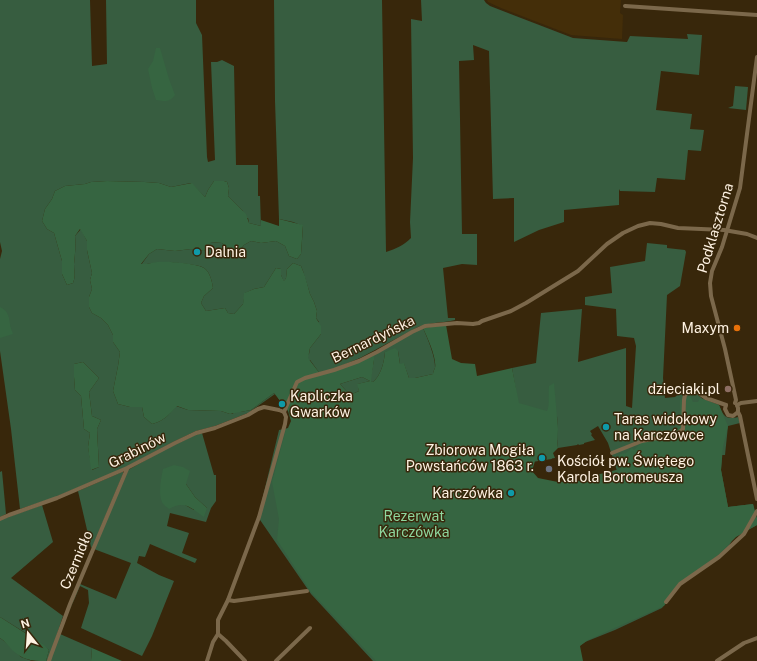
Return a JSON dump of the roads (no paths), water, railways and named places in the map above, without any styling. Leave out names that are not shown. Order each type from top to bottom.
[{"type":"street","points":[[625,6],[757,15]]},
{"type":"street","name":"Podklasztorna","points":[[757,57],[740,188],[722,247],[712,271],[710,288],[731,375],[757,499]]},
{"type":"street","name":"Bernardyńska","points":[[207,661],[213,642],[218,634],[218,620],[228,600],[263,506],[285,424],[286,417],[284,412],[297,382],[359,360],[425,326],[478,323],[521,306],[578,271],[607,244],[623,233],[643,224],[678,228],[727,230],[757,238]]},
{"type":"street","points":[[612,454],[639,442],[677,434],[683,428],[684,400],[685,396],[690,390],[696,391],[706,398],[726,405],[730,402],[741,404],[757,401]]},
{"type":"street","points":[[726,405],[725,412],[728,415],[733,416],[738,412]]},
{"type":"street","name":"Grabinów","points":[[0,519],[57,498],[127,468],[196,433],[215,428],[248,415],[258,409],[264,407],[284,412]]},
{"type":"street","name":"Czernidło","points":[[49,661],[70,604],[127,468]]},
{"type":"street","points":[[666,602],[680,584],[719,557],[744,534],[757,512]]},
{"type":"street","points":[[228,600],[234,601],[307,591]]},
{"type":"street","points":[[276,661],[310,628]]},
{"type":"street","points":[[218,634],[246,661]]},
{"type":"street","points":[[717,661],[744,644],[757,638]]},
{"type":"place","name":"Dalnia","points":[[197,252]]},
{"type":"place","name":"Maxym","points":[[737,328]]},
{"type":"place","name":"dzieciaki.pl","points":[[728,389]]},
{"type":"place","name":"Kapliczka Gwarków","points":[[282,404]]},
{"type":"place","name":"Taras widokowy na Karczówce","points":[[606,427]]},
{"type":"place","name":"Zbiorowa Mogiła Powstańców 1863 r.","points":[[542,458]]},
{"type":"place","name":"Kościół pw. Świętego Karola Boromeusza","points":[[549,469]]},
{"type":"place","name":"Karczówka","points":[[511,493]]},
{"type":"park label","name":"Rezerwat Karczówka","points":[[414,524]]}]
